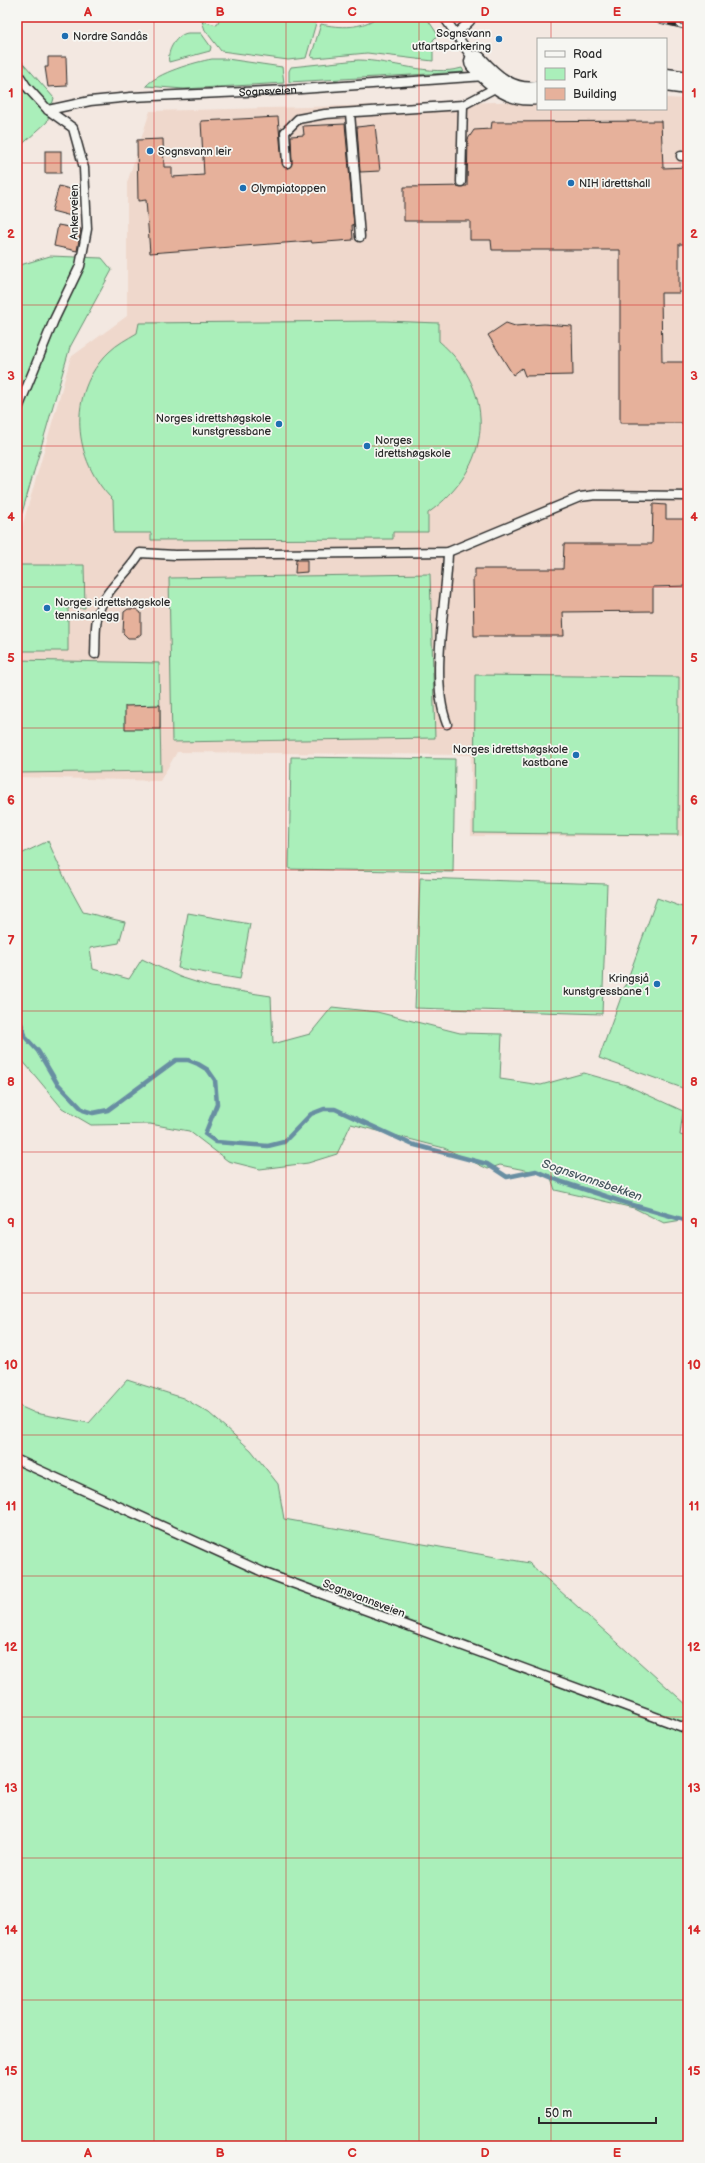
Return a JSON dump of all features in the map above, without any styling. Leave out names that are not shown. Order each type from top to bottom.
[{"type":"street","points":[[488,74],[521,94],[537,93]]},
{"type":"street","points":[[667,80],[688,83]]},
{"type":"lane","points":[[444,17],[488,74],[463,105],[461,182]]},
{"type":"lane","points":[[456,34],[470,21]]},
{"type":"lane","name":"Ankerveien","points":[[17,72],[26,86],[48,110],[73,128],[78,141],[86,183],[86,241],[80,266],[54,320],[17,411]]},
{"type":"lane","name":"Sognsveien","points":[[48,110],[90,101],[131,97],[287,90],[470,78],[488,74]]},
{"type":"lane","points":[[287,163],[286,132],[298,119],[325,114],[350,114],[463,105]]},
{"type":"lane","points":[[350,114],[360,237]]},
{"type":"lane","points":[[95,654],[99,609],[107,594],[140,553],[174,555],[448,552],[580,497],[596,495],[688,496]]},
{"type":"lane","points":[[447,724],[442,710],[439,652],[447,583],[448,552]]},
{"type":"lane","name":"Sognsvannsveien","points":[[17,1460],[265,1573],[688,1729]]},
{"type":"shaded area","name":"Norges idrettshøgskole","points":[[667,98],[688,99],[688,825],[682,836],[471,836],[471,755],[177,752],[160,781],[17,777],[17,536],[20,534],[71,357],[127,316],[127,183],[150,111],[537,101],[537,110],[667,110]]},
{"type":"green space","points":[[220,17],[294,17],[316,23],[306,58],[288,60],[221,51],[205,30],[202,21],[217,25]]},
{"type":"green space","points":[[377,17],[426,17],[438,35],[433,40],[433,61],[367,53],[315,58],[311,57],[321,24],[343,27],[357,26]]},
{"type":"green space","points":[[188,33],[201,33],[211,47],[210,51],[169,62],[169,53],[173,44],[180,36]]},
{"type":"green space","points":[[17,56],[54,98],[47,122],[17,149]]},
{"type":"green space","points":[[212,59],[227,59],[282,67],[284,83],[184,89],[146,86],[151,81],[167,73],[187,65]]},
{"type":"green space","points":[[358,60],[437,71],[462,68],[464,72],[289,82],[289,71],[291,67]]},
{"type":"green space","points":[[50,256],[102,258],[112,270],[70,347],[17,530],[17,266]]},
{"type":"green space","points":[[385,321],[439,323],[439,341],[458,361],[472,383],[479,406],[480,430],[475,453],[465,474],[449,495],[428,513],[428,532],[393,532],[393,539],[151,540],[151,533],[114,533],[113,500],[100,484],[89,466],[83,447],[80,427],[81,407],[86,387],[95,369],[112,349],[137,333],[139,323]]},
{"type":"green space","name":"Norges idrettshøgskole tennisanlegg","points":[[17,565],[84,565],[85,608],[68,608],[68,651],[17,651]]},
{"type":"green space","points":[[430,574],[435,738],[172,742],[169,578]]},
{"type":"green space","points":[[17,660],[159,663],[161,771],[17,773]]},
{"type":"green space","name":"Norges idrettshøgskole kastbane","points":[[475,675],[679,677],[678,835],[474,833]]},
{"type":"green space","points":[[291,757],[455,759],[453,872],[289,869]]},
{"type":"green space","points":[[48,841],[66,881],[83,912],[125,922],[119,943],[90,948],[93,969],[129,979],[142,959],[180,977],[211,987],[271,996],[273,1044],[310,1034],[332,1007],[377,1012],[460,1033],[502,1034],[500,1079],[541,1085],[584,1073],[626,1085],[683,1111],[680,1135],[688,1137],[688,1219],[664,1223],[634,1208],[555,1190],[550,1175],[500,1165],[488,1169],[444,1148],[351,1124],[337,1154],[308,1163],[260,1169],[228,1161],[189,1131],[150,1124],[91,1125],[62,1108],[17,1054],[17,856]]},
{"type":"green space","points":[[420,878],[607,884],[602,1014],[415,1008]]},
{"type":"green space","name":"Kringsjå kunstgressbane 1","points":[[657,898],[688,909],[688,1090],[599,1058]]},
{"type":"green space","points":[[188,913],[250,924],[240,979],[178,968]]},
{"type":"green space","points":[[127,1380],[183,1398],[209,1413],[251,1450],[278,1484],[284,1519],[529,1563],[688,1706],[688,2146],[17,2146],[17,1405],[35,1413],[89,1423]]},
{"type":"building","points":[[48,57],[66,57],[67,86],[48,87],[45,67],[48,67]]},
{"type":"building","name":"Olympiatoppen","points":[[278,117],[282,163],[287,168],[290,167],[292,163],[291,136],[304,135],[303,126],[345,124],[354,225],[352,225],[353,240],[312,243],[311,241],[150,253],[146,200],[138,201],[137,140],[163,139],[164,167],[172,167],[172,177],[204,175],[201,121]]},
{"type":"building","points":[[661,121],[663,168],[688,167],[688,244],[679,244],[679,293],[661,293],[662,362],[688,362],[688,423],[620,423],[620,250],[492,250],[491,240],[470,240],[470,221],[404,221],[404,187],[467,186],[468,139],[474,130],[491,129],[492,122]]},
{"type":"building","points":[[375,125],[380,171],[360,172],[357,127]]},
{"type":"building","points":[[45,151],[61,151],[61,173],[45,173]]},
{"type":"building","points":[[59,186],[77,191],[71,216],[52,211]]},
{"type":"building","points":[[58,225],[81,229],[77,251],[54,246]]},
{"type":"building","points":[[506,323],[515,326],[544,324],[572,326],[573,375],[525,376],[522,368],[513,375],[488,335]]},
{"type":"building","points":[[653,504],[666,505],[666,519],[688,519],[688,586],[653,587],[653,611],[563,612],[564,636],[474,636],[473,578],[475,578],[475,569],[563,569],[564,544],[652,544]]},
{"type":"building","points":[[296,560],[307,560],[307,572],[295,573]]},
{"type":"building","points":[[128,609],[136,609],[141,613],[141,634],[136,638],[128,638],[123,633],[124,612]]},
{"type":"building","points":[[160,705],[160,729],[125,729],[125,706]]},
{"type":"waterway","name":"Sognsvannsbekken","points":[[17,1012],[26,1038],[38,1051],[57,1083],[83,1110],[93,1113],[108,1110],[176,1060],[188,1060],[208,1070],[215,1080],[217,1104],[205,1134],[216,1142],[268,1146],[284,1142],[311,1114],[324,1109],[335,1109],[411,1144],[487,1164],[507,1177],[536,1171],[562,1182],[688,1221]]},
{"type":"railway","points":[[642,17],[688,28]]},
{"type":"railway","points":[[684,17],[688,18]]},
{"type":"place","name":"Nordre Sandås","points":[[65,36]]},
{"type":"place","name":"Sognsvann utfartsparkering","points":[[499,39]]},
{"type":"place","name":"Sognsvann leir","points":[[150,151]]},
{"type":"place","name":"NIH idrettshall","points":[[571,183]]},
{"type":"place","name":"Olympiatoppen","points":[[243,188]]},
{"type":"place","name":"Norges idrettshøgskole kunstgressbane","points":[[279,424]]},
{"type":"place","name":"Norges idrettshøgskole","points":[[367,446]]},
{"type":"place","name":"Norges idrettshøgskole tennisanlegg","points":[[47,608]]},
{"type":"place","name":"Norges idrettshøgskole kastbane","points":[[576,755]]},
{"type":"place","name":"Kringsjå kunstgressbane 1","points":[[657,984]]}]
